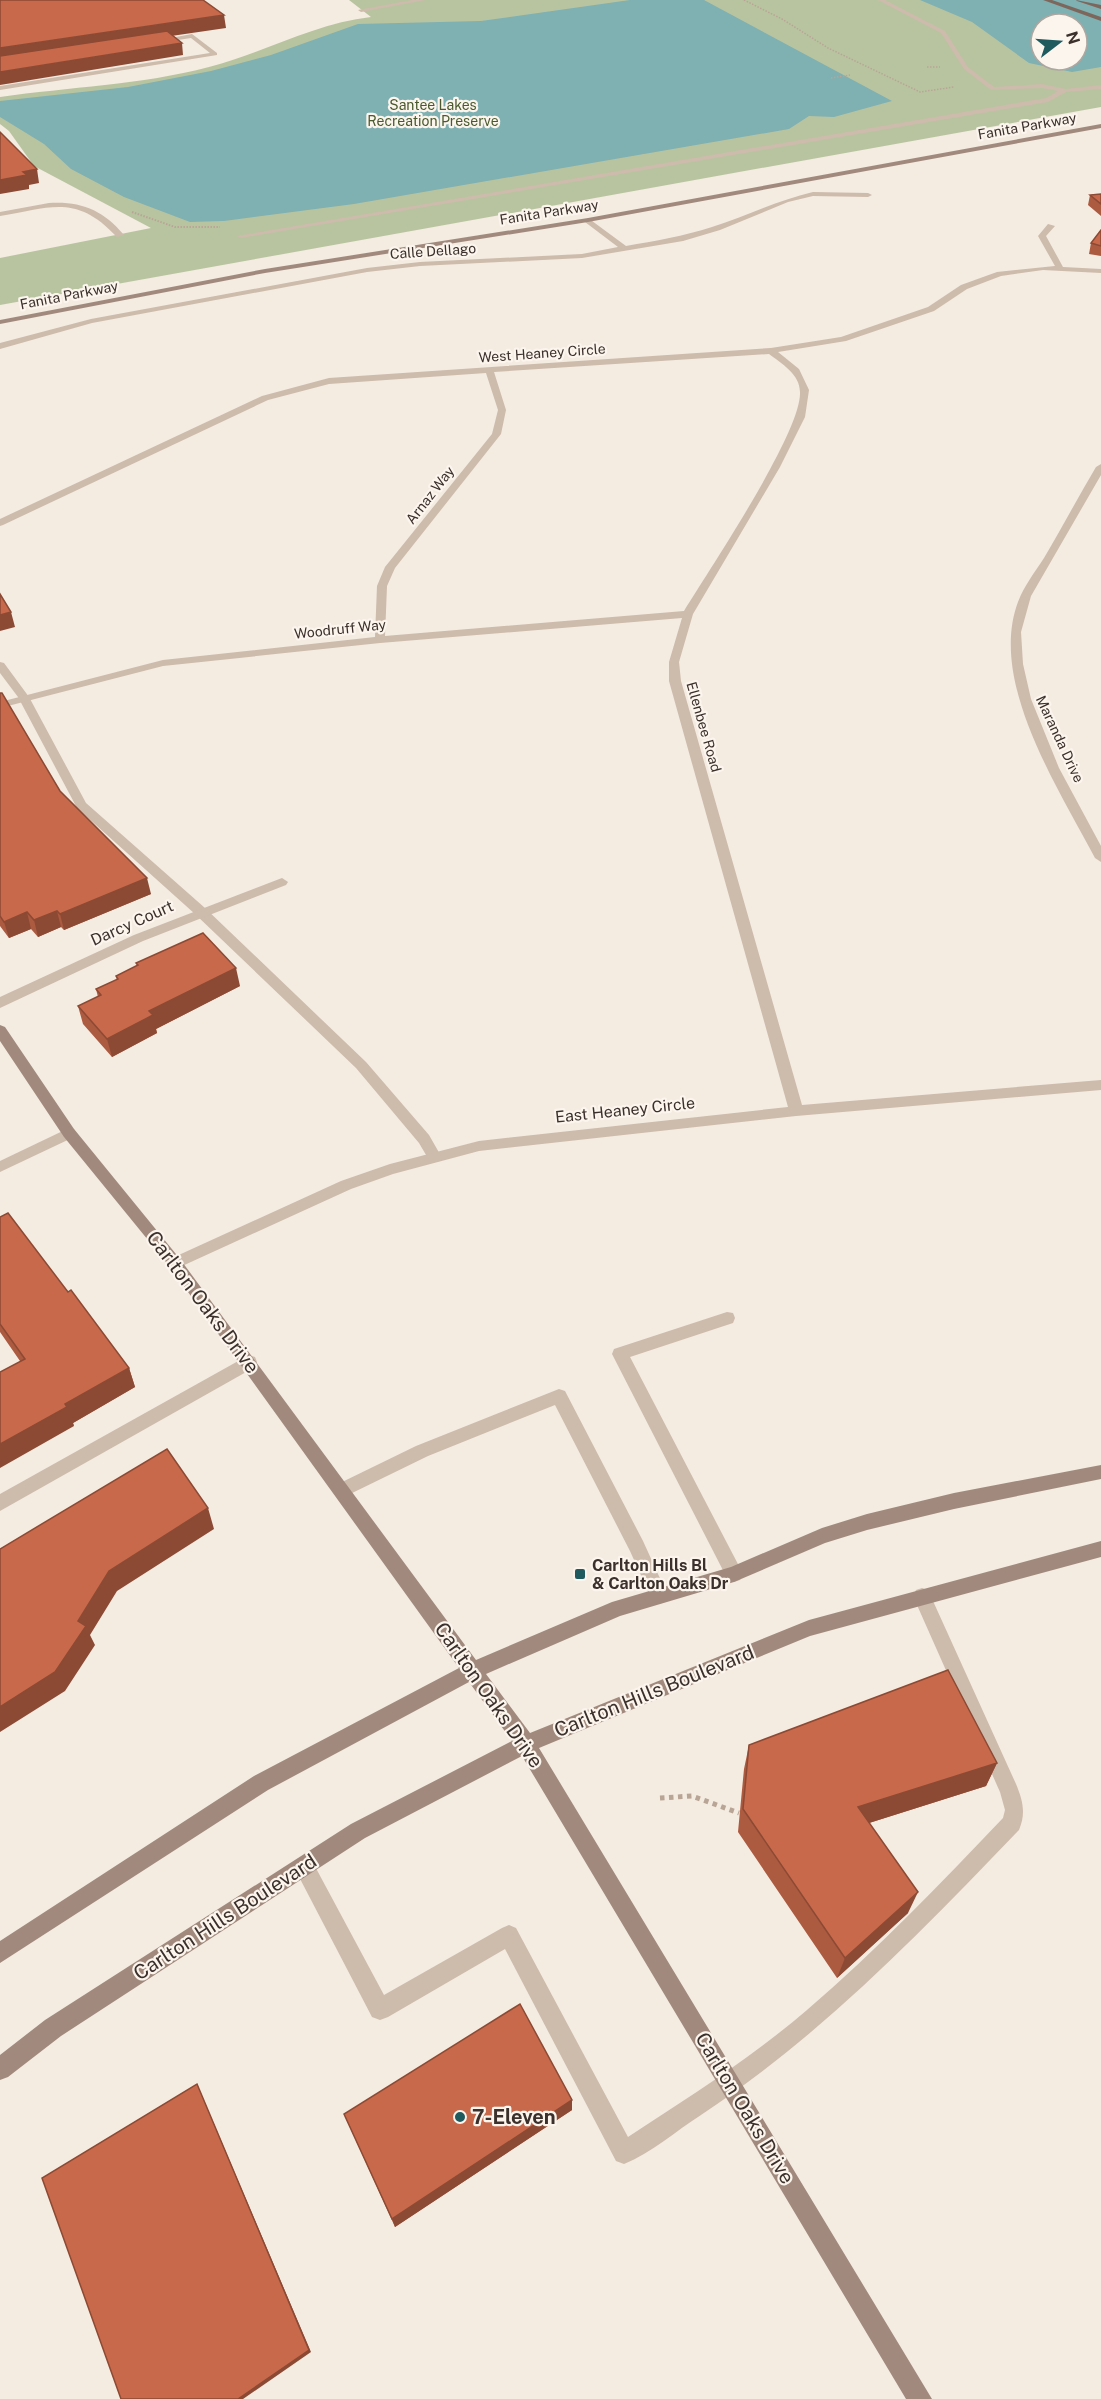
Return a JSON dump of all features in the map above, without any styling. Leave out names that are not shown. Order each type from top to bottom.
[{"type":"main road","points":[[1046,0],[1101,20]]},
{"type":"main road","points":[[1079,0],[1101,7]]},
{"type":"main road","name":"Fanita Parkway","points":[[0,322],[265,271],[588,220],[1101,126]]},
{"type":"main road","name":"Carlton Oaks Drive","points":[[0,1030],[69,1133],[175,1263],[526,1743],[920,2399]]},
{"type":"main road","points":[[0,1953],[261,1783],[473,1670],[618,1608],[734,1574],[822,1536],[867,1522],[954,1501],[1101,1472]]},
{"type":"main road","name":"Carlton Hills Boulevard","points":[[0,2069],[53,2028],[358,1831],[526,1743],[809,1628],[1101,1550]]},
{"type":"street","points":[[361,10],[423,0]]},
{"type":"street","points":[[881,0],[943,32],[966,68],[993,89],[1042,86],[1067,90],[1101,87]]},
{"type":"street","points":[[0,88],[215,54],[192,36],[147,43]]},
{"type":"street","points":[[990,98],[993,89]]},
{"type":"street","points":[[241,236],[1048,100],[1051,96],[1067,90]]},
{"type":"street","points":[[963,114],[981,103]]},
{"type":"street","name":"Calle Dellago","points":[[0,346],[91,321],[368,270],[410,265],[582,256],[699,234],[786,200],[813,194],[868,195]]},
{"type":"street","points":[[0,214],[50,205],[77,205],[97,214],[103,223],[120,235]]},
{"type":"street","points":[[588,220],[625,249]]},
{"type":"street","points":[[1051,226],[1042,236],[1059,267]]},
{"type":"street","name":"West Heaney Circle","points":[[0,523],[265,399],[329,381],[771,351],[843,339],[931,309],[964,287],[1000,274],[1059,267],[1101,270]]},
{"type":"street","name":"Ellenbee Road","points":[[771,351],[796,371],[805,390],[801,417],[776,467],[687,614],[674,662],[675,681],[796,1111]]},
{"type":"street","name":"Arnaz Way","points":[[380,640],[382,586],[390,567],[496,434],[502,410],[489,370]]},
{"type":"street","name":"Maranda Drive","points":[[1101,467],[1023,603],[1017,631],[1017,660],[1024,699],[1043,743],[1101,858]]},
{"type":"street","name":"Woodruff Way","points":[[0,705],[163,663],[380,640],[687,614]]},
{"type":"street","points":[[0,665],[23,698],[81,805],[200,911],[361,1065],[424,1139],[434,1156]]},
{"type":"street","name":"Darcy Court","points":[[0,1004],[51,977],[200,911],[282,882]]},
{"type":"street","name":"East Heaney Circle","points":[[175,1263],[346,1185],[434,1156],[525,1139],[796,1111],[1101,1085]]},
{"type":"street","points":[[0,1167],[69,1133]]},
{"type":"street","points":[[727,1318],[620,1354],[734,1574]]},
{"type":"street","points":[[0,1503],[249,1362]]},
{"type":"street","points":[[342,1490],[422,1451],[559,1396],[637,1547],[659,1596]]},
{"type":"street","points":[[304,1866],[380,2009],[509,1935],[624,2153],[730,2083],[814,2018],[915,1924],[1012,1823],[1015,1810],[1009,1791],[922,1596]]},
{"type":"path","points":[[744,0],[782,19],[828,48],[920,93],[960,86]]},
{"type":"path","points":[[927,67],[939,67]]},
{"type":"path","points":[[831,78],[850,75]]},
{"type":"path","points":[[660,1798],[692,1796],[739,1813]]},
{"type":"green space","name":"Santee Lakes Recreation Preserve","points":[[349,0],[1101,0],[1101,107],[0,305],[0,258],[151,228],[34,166],[9,131],[0,124],[0,97],[131,82],[183,73],[229,61],[350,20],[371,17]]},
{"type":"water","points":[[630,0],[704,0],[892,101],[834,117],[809,116],[789,129],[354,204],[224,221],[190,222],[124,197],[71,169],[44,144],[0,117],[0,101],[128,87],[211,71],[271,55],[358,24],[481,21]]},
{"type":"water","points":[[920,0],[1101,0],[1101,67],[1089,69],[1089,12],[1029,12],[1029,63],[972,22]]},
{"type":"building","points":[[0,0],[203,0],[224,15],[0,48]]},
{"type":"building","points":[[167,31],[182,43],[0,72],[0,56]]},
{"type":"building","points":[[0,132],[37,169],[23,172],[27,175],[0,180]]},
{"type":"building","points":[[1101,194],[1101,204],[1090,195]]},
{"type":"building","points":[[1101,230],[1101,246],[1091,243]]},
{"type":"building","points":[[0,594],[11,612],[0,615]]},
{"type":"building","points":[[0,693],[60,791],[147,878],[60,914],[57,911],[34,920],[27,912],[4,922],[0,916]]},
{"type":"building","points":[[203,933],[236,968],[149,1011],[153,1015],[107,1039],[78,1006],[101,995],[96,989],[118,979],[116,976],[138,965],[136,963]]},
{"type":"building","points":[[8,1213],[68,1292],[71,1290],[129,1368],[65,1404],[67,1407],[0,1444],[0,1372],[25,1359],[0,1324],[0,1217]]},
{"type":"building","points":[[167,1449],[208,1508],[109,1571],[78,1621],[86,1626],[55,1672],[0,1707],[0,1549]]},
{"type":"building","points":[[948,1670],[997,1763],[858,1807],[918,1892],[845,1958],[743,1809],[749,1745]]},
{"type":"building","name":"7-Eleven","points":[[520,2004],[572,2100],[392,2219],[344,2114]]},
{"type":"building","points":[[197,2084],[309,2350],[238,2399],[121,2399],[42,2178]]},
{"type":"place","name":"Carlton Hills Bl & Carlton Oaks Dr","points":[[580,1574]]},
{"type":"place","name":"7-Eleven","points":[[460,2117]]}]
